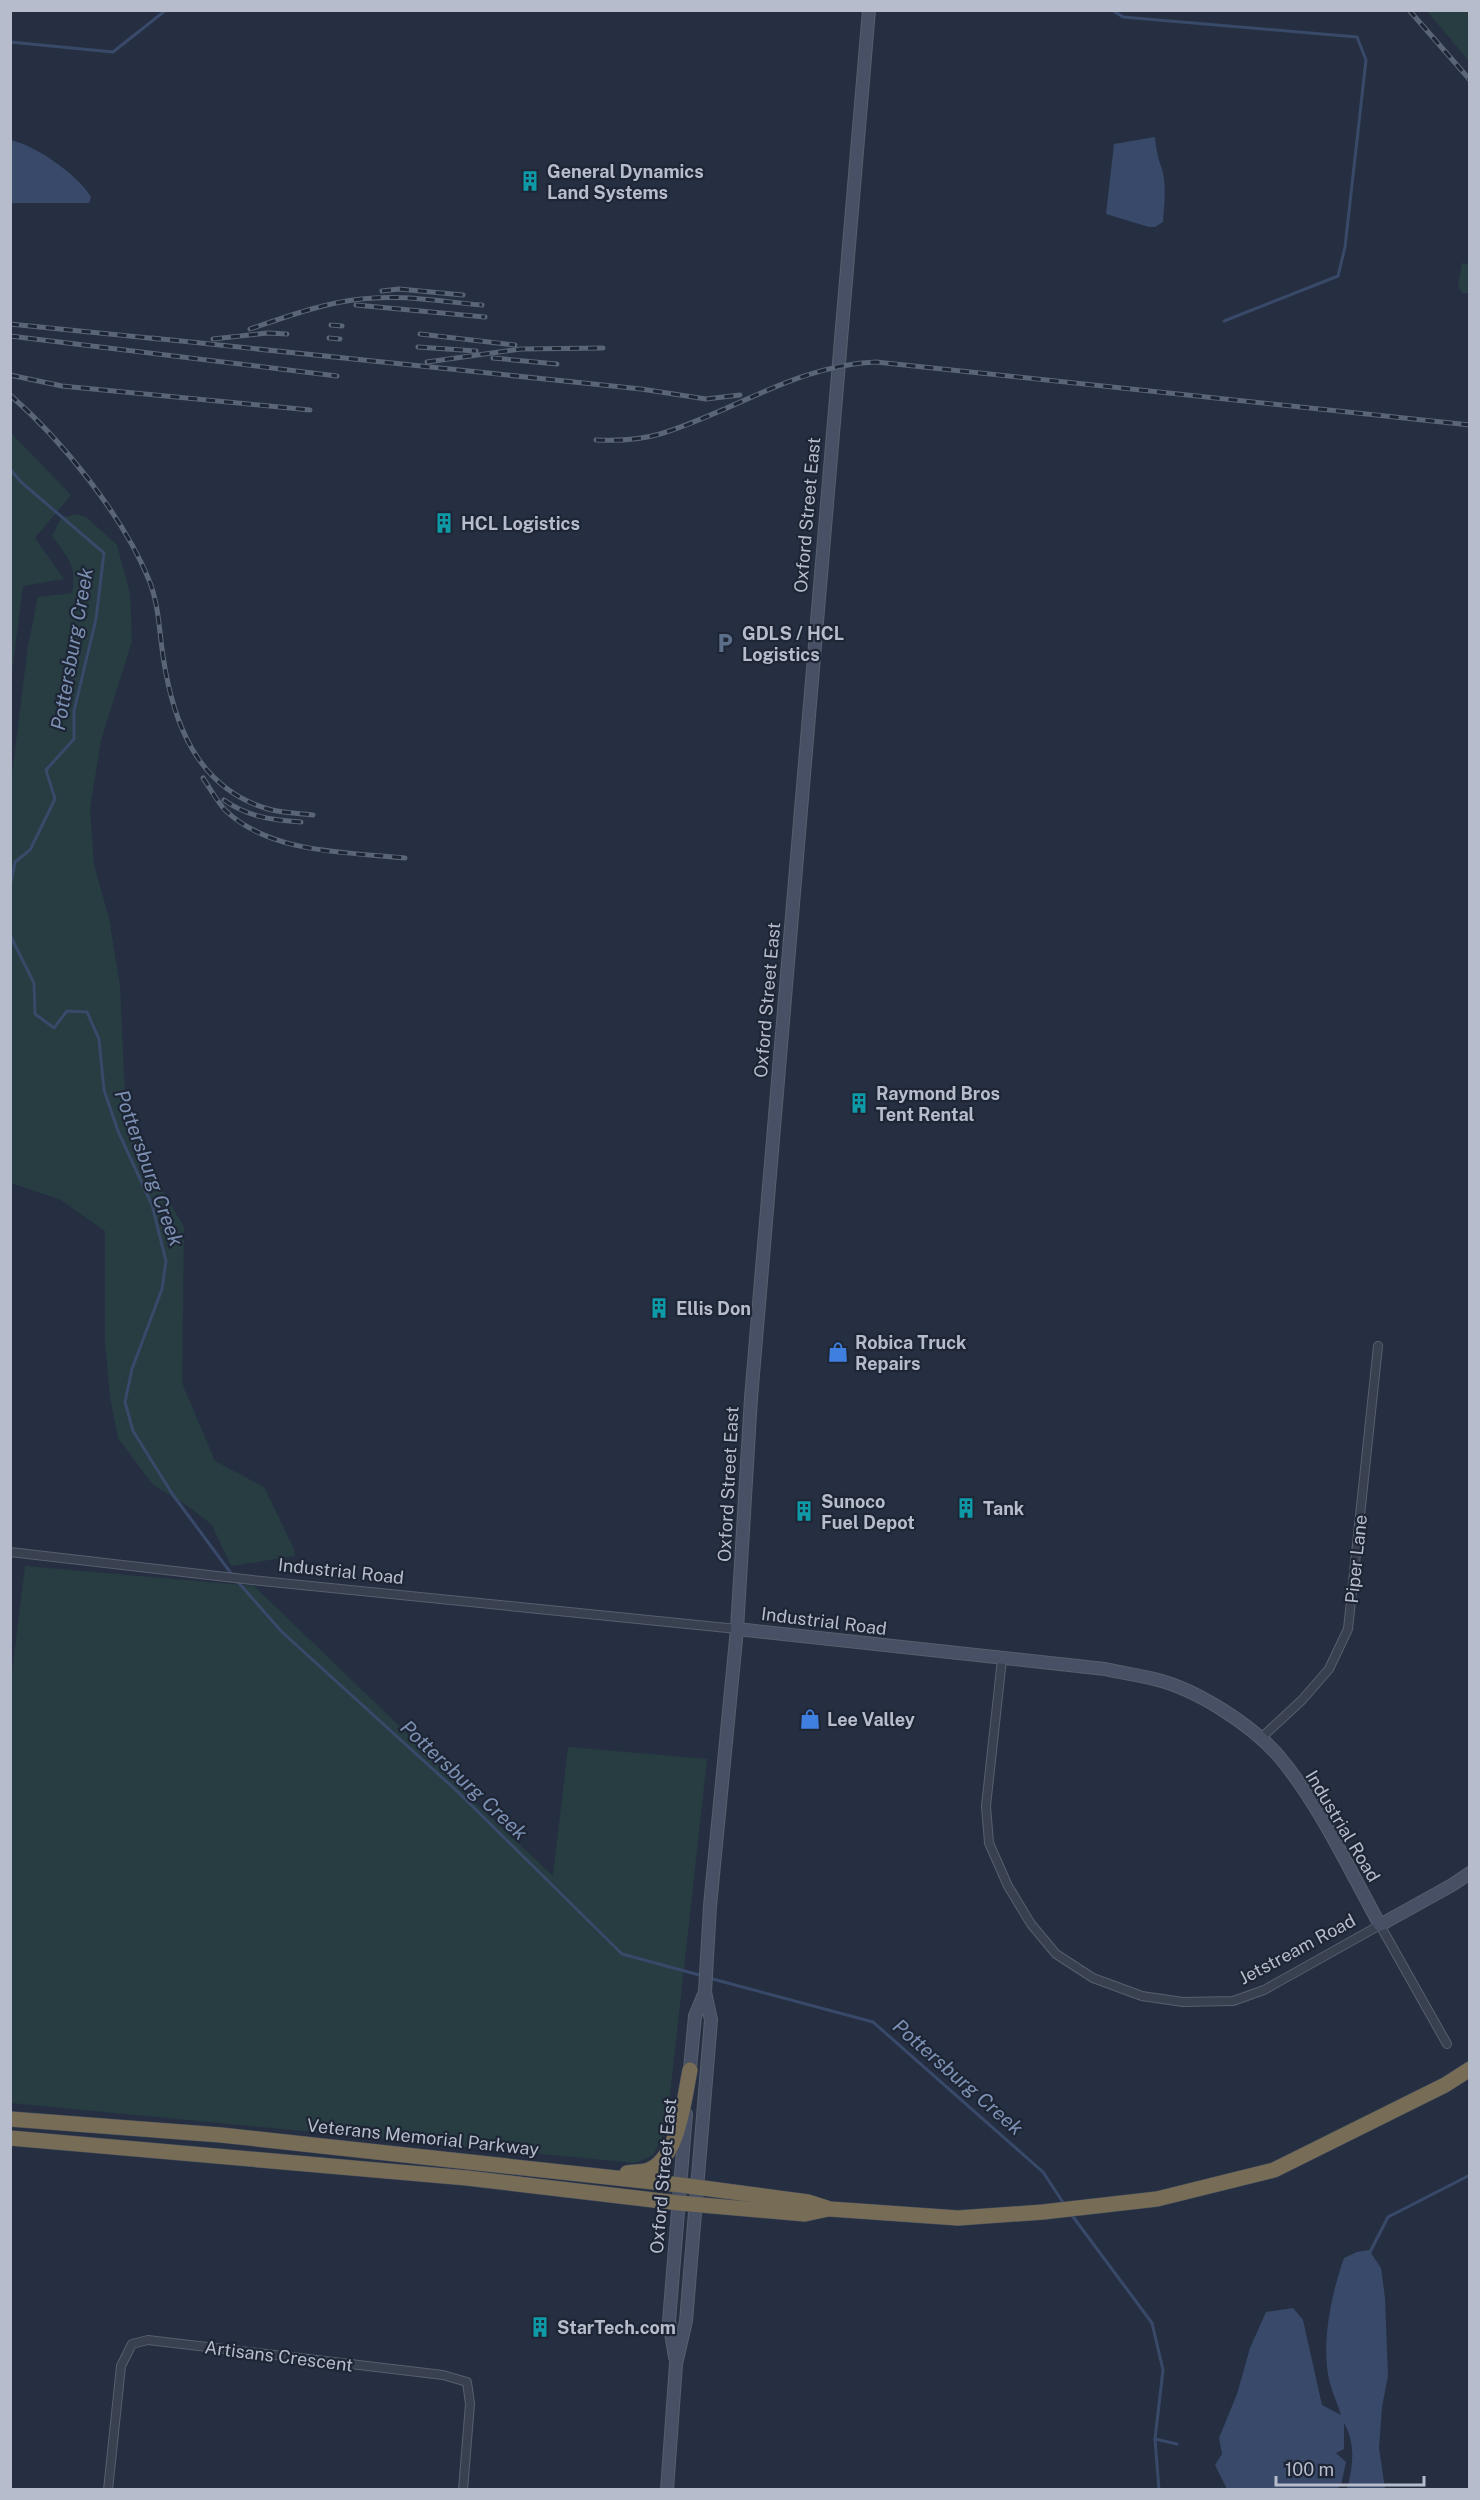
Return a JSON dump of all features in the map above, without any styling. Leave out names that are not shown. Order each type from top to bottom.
[{"type":"highway","name":"Veterans Memorial Parkway","points":[[10,2120],[221,2135],[681,2185],[808,2202],[830,2209],[958,2218],[1043,2212],[1157,2199],[1274,2170],[1445,2085],[1470,2069]]},
{"type":"highway","points":[[603,2176],[648,2170],[669,2151],[678,2129],[690,2070]]},
{"type":"highway","name":"Veterans Memorial Parkway","points":[[10,2138],[467,2178],[679,2203],[806,2214],[830,2209]]},
{"type":"main road","name":"Oxford Street East","points":[[667,2490],[676,2364],[686,2321],[697,2204],[711,2019],[705,1992],[711,1894],[737,1629],[752,1386],[869,10]]},
{"type":"main road","name":"Industrial Road","points":[[737,1629],[1105,1669],[1160,1680],[1202,1698],[1232,1716],[1276,1753],[1308,1796],[1380,1925]]},
{"type":"main road","name":"Jetstream Road","points":[[1380,1925],[1470,1873]]},
{"type":"main road","name":"Oxford Street East","points":[[676,2364],[669,2321],[695,2016],[705,1992]]},
{"type":"street","name":"Piper Lane","points":[[1260,1739],[1302,1700],[1329,1669],[1348,1629],[1378,1346]]},
{"type":"street","name":"Industrial Road","points":[[10,1552],[210,1573],[252,1580],[737,1629]]},
{"type":"street","name":"Jetstream Road","points":[[1002,1659],[986,1806],[989,1843],[1008,1886],[1031,1924],[1056,1954],[1093,1978],[1142,1996],[1184,2002],[1233,2001],[1264,1990],[1380,1925]]},
{"type":"street","name":"Industrial Road","points":[[1380,1925],[1447,2044]]},
{"type":"street","name":"Artisans Crescent","points":[[108,2490],[121,2366],[132,2344],[148,2340],[443,2375],[466,2382],[470,2404],[463,2490]]},
{"type":"green space","points":[[1427,11],[1469,11],[1469,61]]},
{"type":"green space","points":[[1462,263],[1469,264],[1469,293],[1462,293],[1458,287]]},
{"type":"green space","points":[[11,433],[71,495],[35,538],[64,579],[23,586],[11,679]]},
{"type":"green space","points":[[77,514],[86,517],[117,545],[130,594],[132,641],[101,740],[90,808],[94,865],[109,918],[120,986],[126,1118],[154,1176],[184,1227],[182,1383],[215,1461],[264,1487],[294,1549],[295,1556],[231,1566],[212,1525],[188,1506],[153,1485],[118,1438],[110,1397],[105,1340],[105,1231],[61,1200],[11,1183],[10,790],[28,646],[38,597],[72,593],[74,576],[70,562],[52,536],[61,518]]},
{"type":"green space","points":[[25,1566],[254,1586],[446,1771],[456,1785],[553,1876],[568,1747],[707,1759],[666,2131],[653,2155],[635,2163],[11,2103],[10,1689]]},
{"type":"water","points":[[1155,137],[1164,182],[1163,222],[1155,227],[1149,227],[1106,214],[1114,144]]},
{"type":"water","points":[[11,140],[32,148],[66,170],[85,188],[91,197],[89,203],[11,203]]},
{"type":"water","points":[[1369,2250],[1381,2268],[1385,2298],[1388,2376],[1382,2407],[1379,2448],[1385,2489],[1347,2489],[1351,2472],[1352,2447],[1344,2423],[1344,2449],[1336,2453],[1346,2462],[1341,2485],[1337,2489],[1227,2489],[1215,2465],[1222,2454],[1219,2438],[1237,2394],[1250,2348],[1266,2312],[1293,2308],[1303,2320],[1322,2405],[1341,2415],[1332,2390],[1326,2360],[1329,2315],[1344,2258]]},
{"type":"waterway","points":[[10,42],[113,52],[166,10]]},
{"type":"waterway","points":[[1112,10],[1123,17],[1357,37],[1366,60],[1345,247],[1338,276],[1224,321]]},
{"type":"waterway","name":"Pottersburg Creek","points":[[10,469],[21,482],[104,553],[96,619],[74,711],[74,739],[46,770],[55,799],[30,850],[15,862],[10,887]]},
{"type":"waterway","name":"Pottersburg Creek","points":[[10,935],[34,983],[35,1014],[54,1028],[67,1011],[87,1012],[99,1039],[104,1090],[118,1131],[152,1205],[166,1261],[162,1289],[132,1369],[125,1402],[133,1431],[173,1495],[233,1576]]},
{"type":"waterway","name":"Pottersburg Creek","points":[[237,1581],[282,1632],[458,1792],[622,1954],[703,1976]]},
{"type":"waterway","name":"Pottersburg Creek","points":[[709,1978],[873,2022],[1043,2172],[1064,2204]]},
{"type":"waterway","points":[[1369,2254],[1388,2217],[1470,2175]]},
{"type":"waterway","name":"Pottersburg Creek","points":[[1071,2214],[1152,2323],[1163,2370],[1155,2439],[1159,2490]]},
{"type":"waterway","points":[[1155,2439],[1177,2444]]},
{"type":"railway","points":[[1409,10],[1470,80]]},
{"type":"railway","points":[[382,291],[399,289],[463,295]]},
{"type":"railway","points":[[250,329],[319,307],[361,299],[407,298],[482,305]]},
{"type":"railway","points":[[356,305],[485,317]]},
{"type":"railway","points":[[10,324],[159,339]]},
{"type":"railway","points":[[331,325],[342,326]]},
{"type":"railway","points":[[213,339],[267,333],[287,334]]},
{"type":"railway","points":[[420,334],[515,345]]},
{"type":"railway","points":[[10,336],[337,376]]},
{"type":"railway","points":[[152,338],[641,389],[706,399],[740,395]]},
{"type":"railway","points":[[329,338],[340,339]]},
{"type":"railway","points":[[418,347],[476,351]]},
{"type":"railway","points":[[427,362],[521,349],[603,348]]},
{"type":"railway","points":[[493,358],[557,364]]},
{"type":"railway","points":[[596,440],[628,440],[660,434],[687,425],[792,380],[819,371],[876,362],[1470,425]]},
{"type":"railway","points":[[10,375],[62,386],[310,410]]},
{"type":"railway","points":[[10,395],[70,456],[107,505],[138,556],[155,599],[167,681],[174,705],[182,728],[206,769],[223,786],[244,799],[268,809],[313,815]]},
{"type":"railway","points":[[203,778],[226,811],[265,836],[335,852],[405,858]]},
{"type":"railway","points":[[224,800],[261,817],[301,822]]},
{"type":"place","name":"General Dynamics Land Systems","points":[[530,181]]},
{"type":"place","name":"HCL Logistics","points":[[444,523]]},
{"type":"place","name":"GDLS / HCL Logistics","points":[[725,643]]},
{"type":"place","name":"Raymond Bros Tent Rental","points":[[859,1103]]},
{"type":"place","name":"Ellis Don","points":[[659,1308]]},
{"type":"place","name":"Robica Truck Repairs","points":[[838,1352]]},
{"type":"place","name":"Tank","points":[[966,1508]]},
{"type":"place","name":"Sunoco Fuel Depot","points":[[804,1511]]},
{"type":"place","name":"Lee Valley","points":[[810,1719]]},
{"type":"place","name":"StarTech.com","points":[[540,2327]]}]
